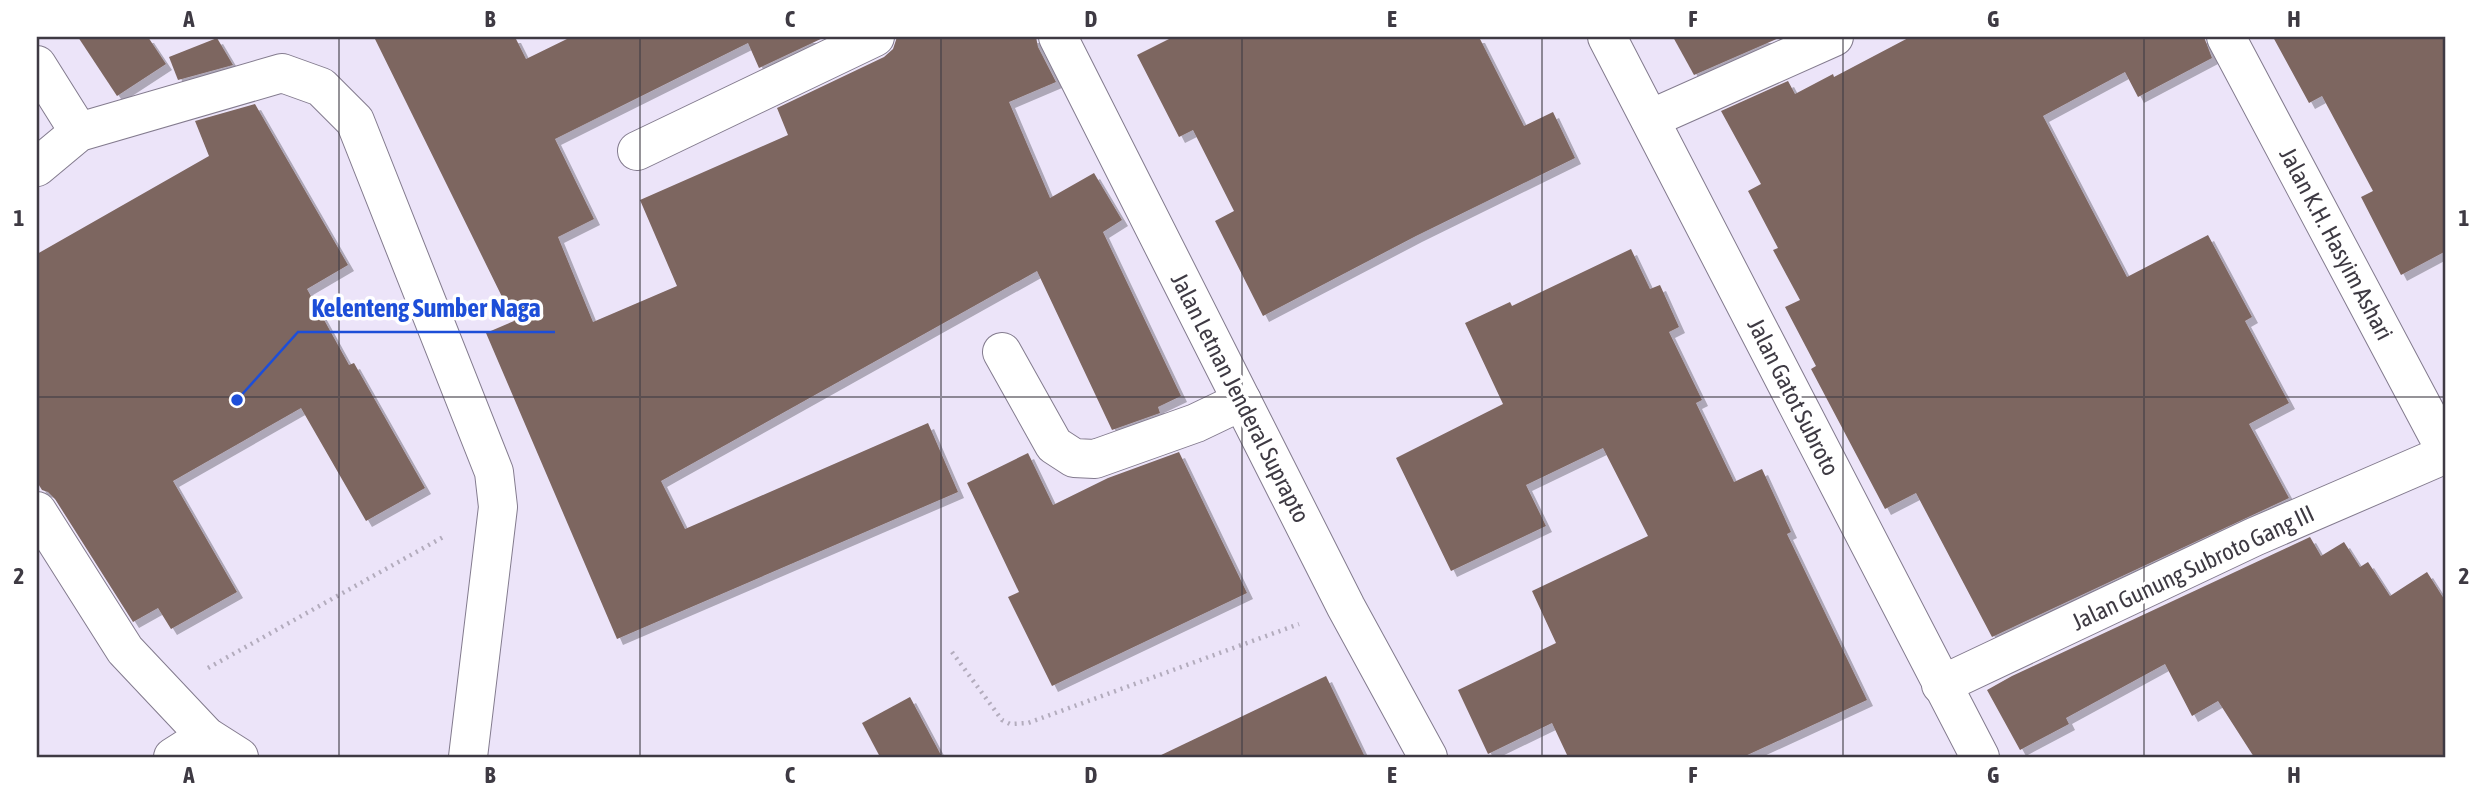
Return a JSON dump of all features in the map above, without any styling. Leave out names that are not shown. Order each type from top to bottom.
[{"type":"street","points":[[637,151],[876,37]]},
{"type":"street","name":"Jalan Letnan Jenderal Suprapto","points":[[1058,37],[1346,607],[1428,757]]},
{"type":"street","name":"Jalan Gatot Subroto","points":[[1607,37],[1980,757]]},
{"type":"street","points":[[1650,119],[1834,37]]},
{"type":"street","name":"Jalan K.H. Hasyim Ashari","points":[[2226,37],[2446,452]]},
{"type":"street","points":[[37,65],[79,132]]},
{"type":"street","points":[[37,167],[79,132],[282,73],[321,87],[355,121],[494,472],[498,507],[468,757]]},
{"type":"street","points":[[1002,352],[1054,445],[1074,458],[1095,459],[1196,423],[1242,401]]},
{"type":"street","name":"Jalan Gunung Subroto Gang III","points":[[1941,685],[2254,537],[2446,452]]},
{"type":"street","points":[[37,511],[125,650],[206,736],[239,757]]},
{"type":"street","points":[[173,757],[206,736]]},
{"type":"path","points":[[163,693],[498,507]]},
{"type":"path","points":[[952,652],[1002,720],[1010,724],[1028,723],[1346,607]]},
{"type":"building","points":[[78,37],[148,37],[166,64],[117,96]]},
{"type":"building","points":[[374,37],[515,37],[526,59],[571,37],[825,37],[759,68],[748,43],[555,139],[594,219],[558,237],[593,322],[677,286],[640,200],[788,135],[777,108],[884,57],[893,49],[897,37],[1036,37],[1038,47],[1056,82],[1009,102],[1050,198],[1094,173],[1122,220],[1103,232],[1181,396],[1158,407],[1160,413],[1112,430],[1037,271],[661,481],[685,529],[928,423],[958,492],[617,639],[486,333],[514,321]]},
{"type":"building","points":[[1173,37],[1479,37],[1524,126],[1553,112],[1575,158],[1416,236],[1263,316],[1215,221],[1234,211],[1193,130],[1179,137],[1137,55]]},
{"type":"building","points":[[1673,37],[1781,37],[1694,75]]},
{"type":"building","points":[[1910,37],[2204,37],[2212,58],[2138,97],[2125,72],[2043,116],[2127,277],[2208,235],[2252,317],[2245,321],[2289,403],[2249,424],[2289,498],[1992,637],[1916,493],[1885,509],[1811,369],[1816,366],[1785,307],[1800,300],[1773,250],[1778,248],[1748,191],[1761,184],[1721,111],[1788,81],[1795,94]]},
{"type":"building","points":[[2273,37],[2446,37],[2446,251],[2401,275],[2361,197],[2373,191],[2322,96],[2309,103]]},
{"type":"building","points":[[217,38],[233,65],[178,80],[169,57]]},
{"type":"building","points":[[255,104],[348,265],[307,289],[349,365],[354,363],[425,488],[366,521],[301,408],[173,481],[237,592],[171,629],[158,608],[133,622],[55,499],[42,490],[37,482],[37,254],[209,156],[195,121]]},
{"type":"building","points":[[1631,249],[1650,289],[1660,285],[1679,327],[1669,332],[1702,400],[1696,403],[1734,482],[1762,469],[1791,532],[1787,534],[1867,700],[1743,757],[1568,757],[1552,723],[1488,754],[1458,690],[1556,643],[1532,591],[1648,536],[1603,448],[1526,485],[1546,526],[1451,571],[1396,458],[1503,404],[1465,323],[1510,302],[1512,306]]},
{"type":"building","points":[[1179,452],[1247,593],[1052,686],[1008,597],[1019,592],[967,483],[1028,453],[1053,505],[1108,478]]},
{"type":"building","points":[[2310,537],[2321,556],[2344,542],[2360,567],[2368,562],[2390,596],[2427,572],[2446,602],[2446,757],[2254,757],[2218,701],[2192,716],[2165,664],[2066,718],[2069,724],[2020,750],[1987,690]]},
{"type":"building","points":[[1326,676],[1365,757],[1157,757]]},
{"type":"building","points":[[910,697],[942,757],[880,757],[862,723]]},
{"type":"place","name":"Kelenteng Sumber Naga","points":[[237,400]]}]
